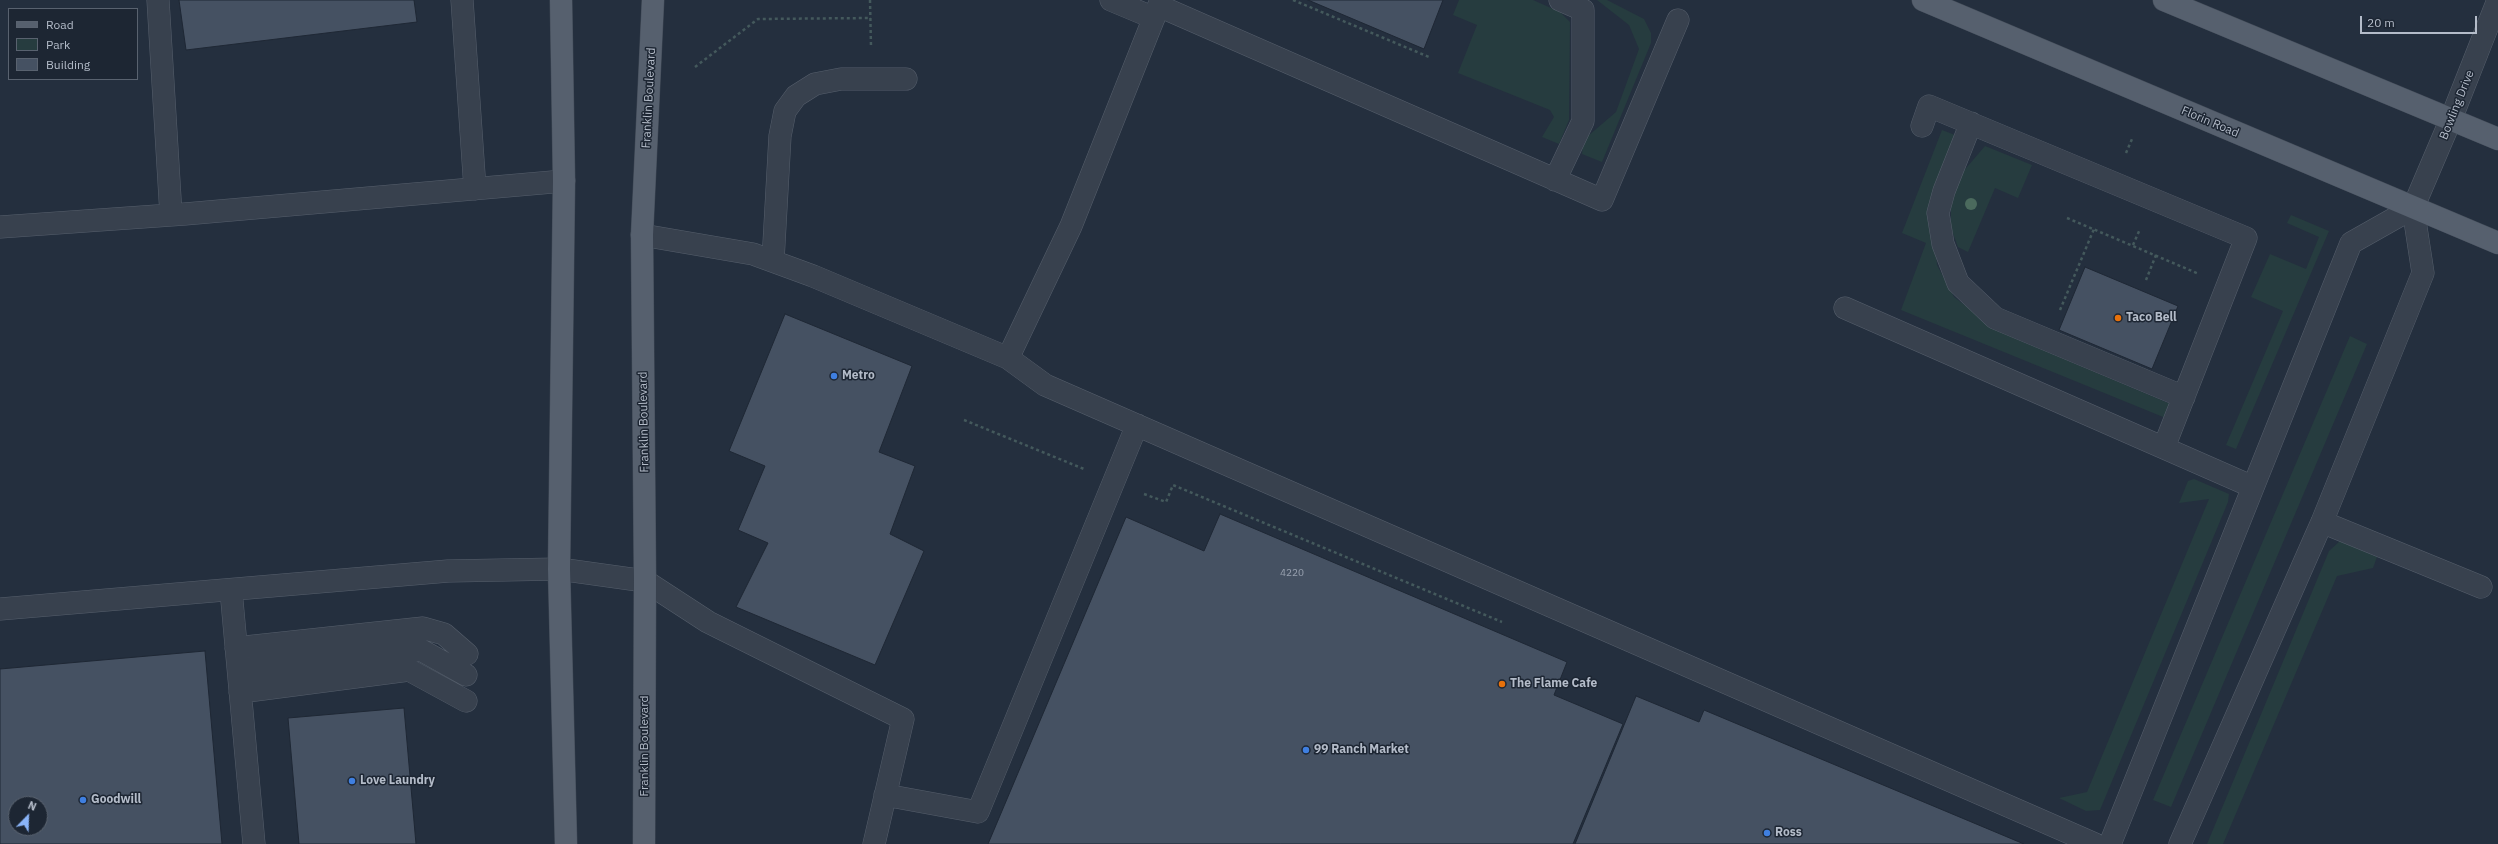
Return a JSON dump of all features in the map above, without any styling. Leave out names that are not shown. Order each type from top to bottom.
[{"type":"main road","points":[[561,0],[564,181],[559,569],[566,844]]},
{"type":"main road","name":"Franklin Boulevard","points":[[644,844],[645,581],[642,235],[653,0]]},
{"type":"main road","name":"Florin Road","points":[[1923,0],[2498,243]]},
{"type":"main road","points":[[2164,0],[2191,5],[2451,120],[2498,139]]},
{"type":"street","points":[[158,0],[171,215]]},
{"type":"street","points":[[462,0],[475,189]]},
{"type":"street","points":[[1111,0],[1158,8],[1602,200],[1678,20]]},
{"type":"street","points":[[1556,180],[1583,121],[1583,10],[1560,0]]},
{"type":"street","name":"Bowling Drive","points":[[2413,208],[2451,120],[2498,0]]},
{"type":"street","points":[[1008,358],[1070,226],[1158,8]]},
{"type":"street","points":[[773,262],[780,136],[785,111],[796,96],[815,84],[841,79],[906,79]]},
{"type":"street","points":[[1922,126],[1929,106],[2246,238],[2164,447]]},
{"type":"street","points":[[1971,123],[1944,191],[1938,213],[1943,244],[1958,283],[1995,318],[2184,397]]},
{"type":"street","points":[[0,227],[171,215],[564,181]]},
{"type":"street","points":[[2110,844],[2351,243],[2413,208],[2423,273],[2322,522],[2180,844]]},
{"type":"street","points":[[642,235],[752,254],[1008,358],[1045,385],[2095,844]]},
{"type":"street","points":[[1845,308],[2253,487]]},
{"type":"street","points":[[885,795],[978,812],[1137,425]]},
{"type":"street","points":[[2322,522],[2481,587]]},
{"type":"street","points":[[0,609],[448,571],[559,569],[645,581],[708,622],[903,719],[874,844]]},
{"type":"street","points":[[231,590],[254,844]]},
{"type":"street","points":[[236,648],[423,628],[444,634],[467,665],[421,650],[238,670]]},
{"type":"street","points":[[240,692],[409,670],[466,701]]},
{"type":"path","points":[[870,0],[872,79]]},
{"type":"path","points":[[1293,0],[1429,57]]},
{"type":"path","points":[[695,67],[758,19],[870,18]]},
{"type":"path","points":[[2066,218],[2200,274]]},
{"type":"path","points":[[2059,312],[2094,229]]},
{"type":"path","points":[[2146,280],[2156,255]]},
{"type":"path","points":[[964,420],[1166,502],[1173,485],[1504,623]]},
{"type":"green space","points":[[1459,0],[1533,0],[1560,12],[1570,22],[1569,120],[1559,144],[1542,137],[1554,117],[1550,110],[1458,73],[1477,25],[1453,15]]},
{"type":"green space","points":[[1597,0],[1607,0],[1644,19],[1651,33],[1651,43],[1602,162],[1582,154],[1583,145],[1588,136],[1616,112],[1639,49],[1629,25]]},
{"type":"green space","points":[[1942,130],[1955,135],[1936,251],[1937,265],[1954,297],[2002,333],[2173,405],[2168,419],[1901,310],[1926,243],[1902,233]]},
{"type":"green space","points":[[1985,146],[2032,165],[2018,198],[1995,188],[1968,252],[1958,247],[1951,228],[1951,202],[1961,174]]},
{"type":"green space","points":[[2291,215],[2329,231],[2236,449],[2226,445],[2283,311],[2251,297],[2270,254],[2306,269],[2319,237],[2287,223]]},
{"type":"green space","points":[[2350,336],[2367,344],[2171,807],[2153,800]]},
{"type":"green space","points":[[2194,479],[2229,494],[2228,502],[2100,810],[2086,811],[2059,798],[2087,792],[2209,499],[2179,503],[2188,481]]},
{"type":"green space","points":[[2340,541],[2377,557],[2373,568],[2337,576],[2223,844],[2207,844],[2329,551]]},
{"type":"building","points":[[179,0],[414,0],[417,22],[186,50]]},
{"type":"building","points":[[1308,0],[1443,0],[1424,49]]},
{"type":"building","name":"Taco Bell","points":[[2085,267],[2178,306],[2152,369],[2059,330]]},
{"type":"building","points":[[785,314],[912,366],[879,452],[915,466],[890,534],[924,551],[875,665],[736,607],[768,543],[738,530],[765,466],[729,451]]},
{"type":"building","points":[[1220,514],[1567,662],[1554,695],[1623,724],[1573,844],[988,844],[1126,517],[1204,551]]},
{"type":"building","points":[[205,651],[222,844],[0,844],[0,669]]},
{"type":"building","points":[[1636,696],[1699,722],[1704,710],[2024,844],[1575,844]]},
{"type":"building","name":"Love Laundry","points":[[404,708],[416,844],[299,844],[288,718]]},
{"type":"place","name":"Taco Bell","points":[[2118,318]]},
{"type":"place","name":"Metro","points":[[834,376]]},
{"type":"place","name":"The Flame Cafe","points":[[1502,684]]},
{"type":"place","name":"99 Ranch Market","points":[[1306,750]]},
{"type":"place","name":"Love Laundry","points":[[352,781]]},
{"type":"place","name":"Goodwill","points":[[83,800]]},
{"type":"place","name":"Ross","points":[[1767,833]]}]
